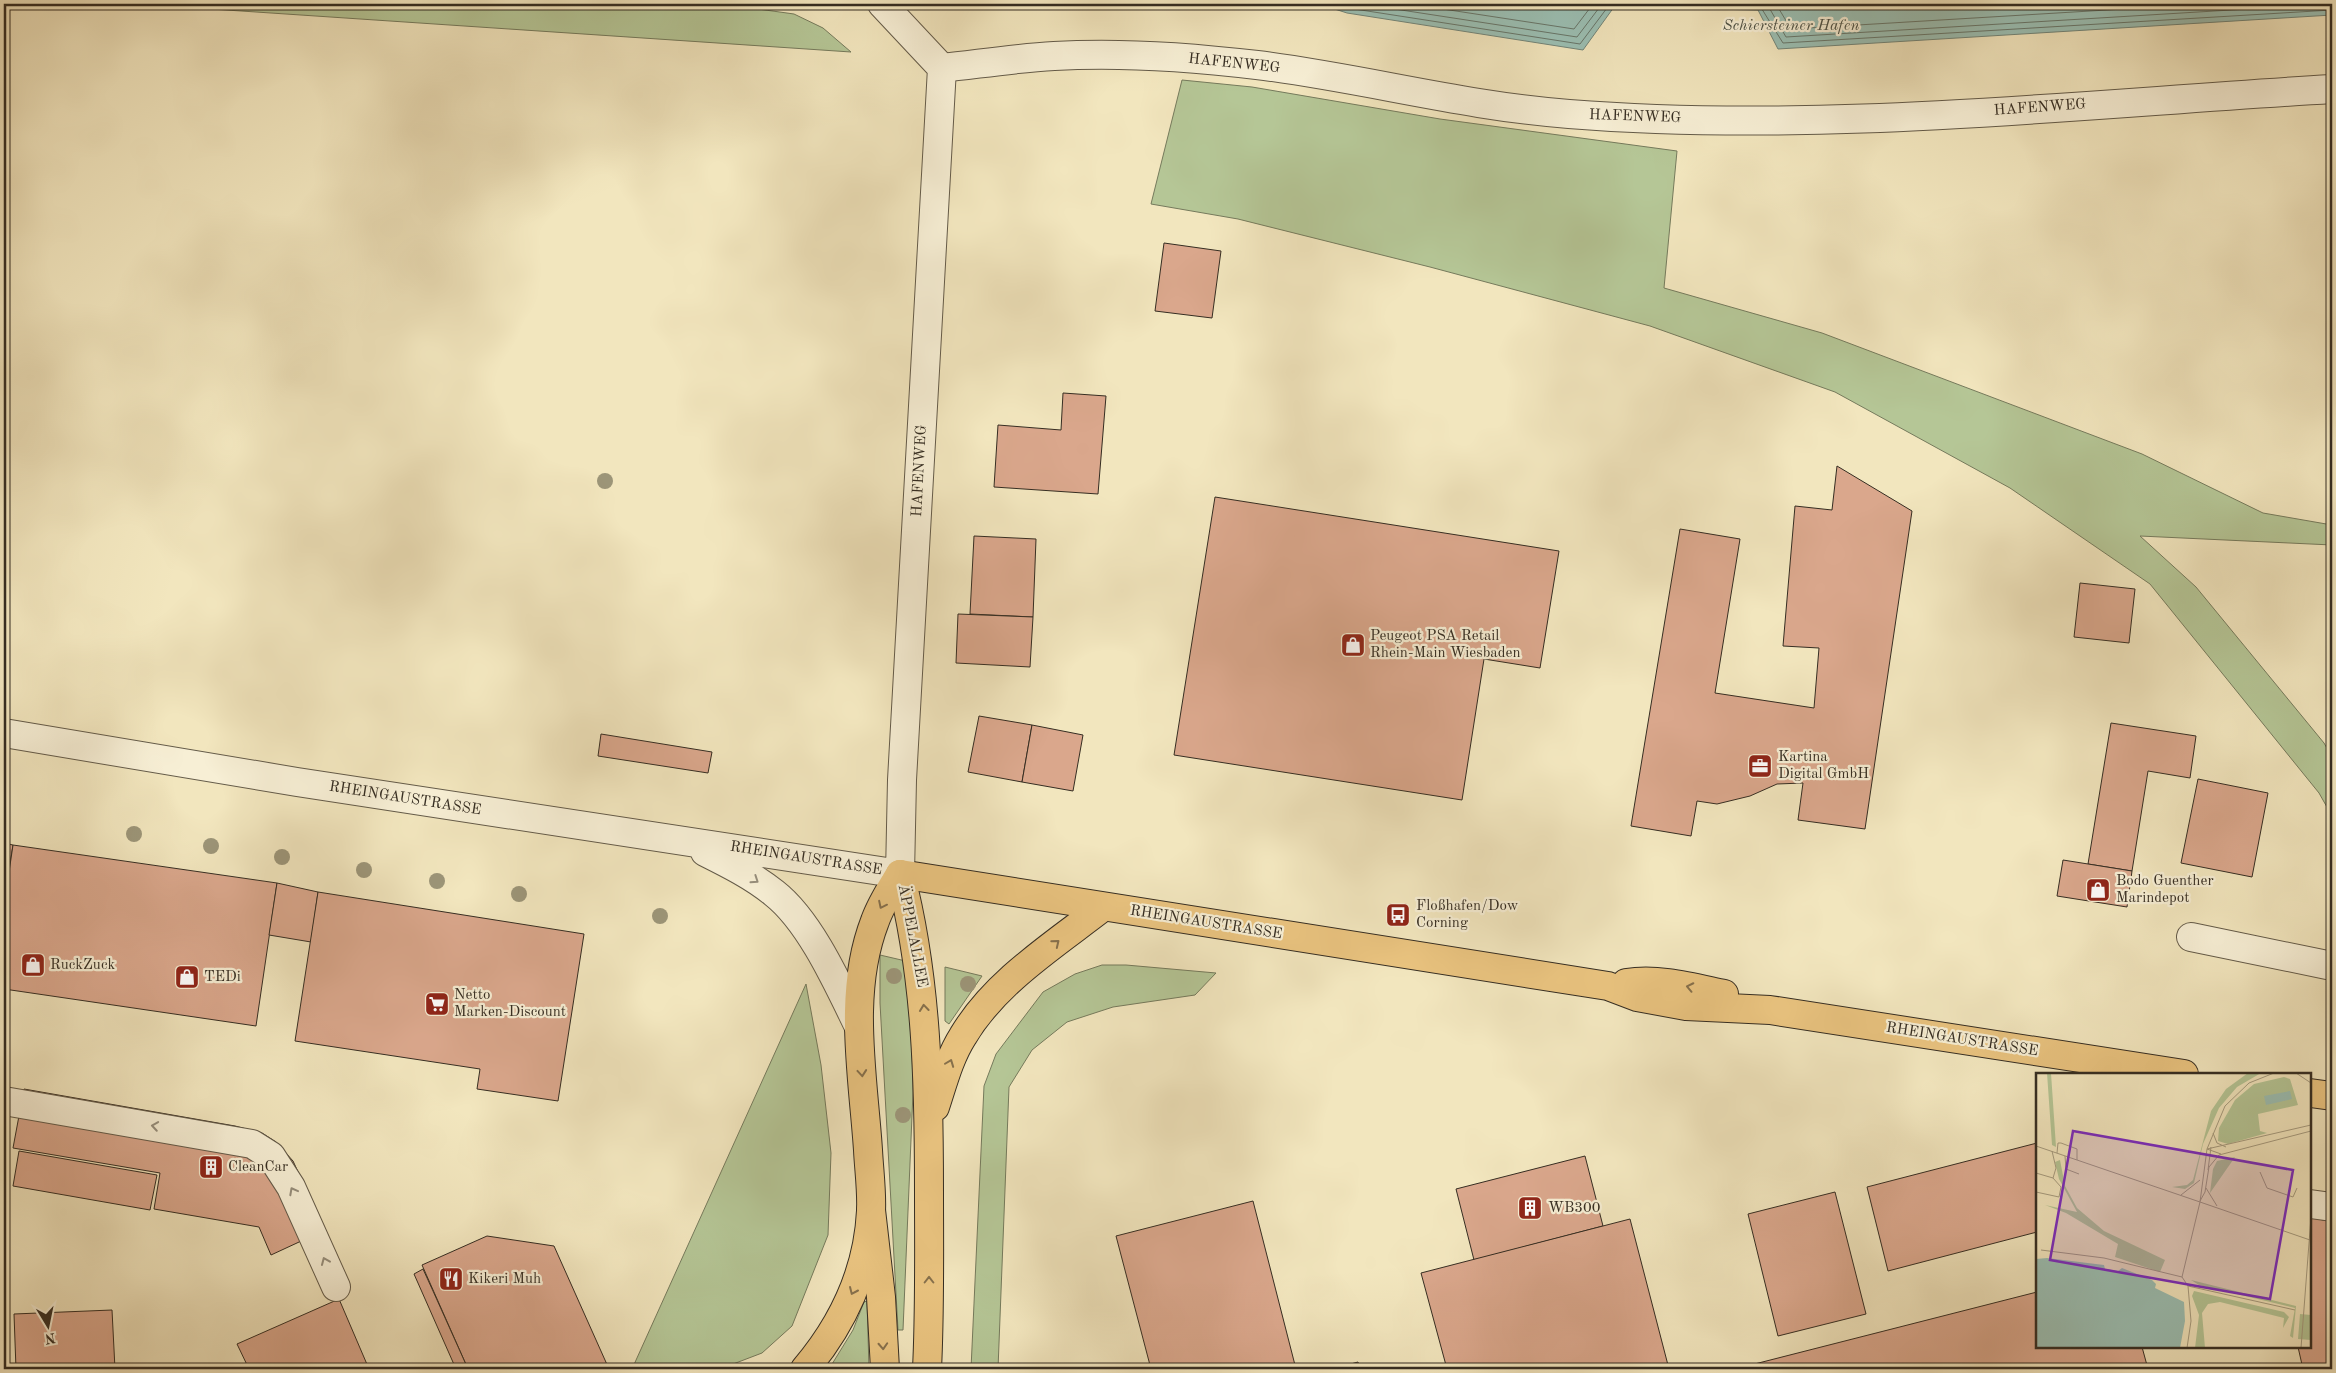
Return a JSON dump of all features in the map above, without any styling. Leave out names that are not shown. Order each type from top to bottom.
[{"type":"main road","name":"RHEINGAUSTRASSE","points":[[900,874],[1608,986],[1640,981],[1662,982],[1729,996],[1770,1010],[2178,1073]]},
{"type":"main road","name":"ÄPPELALLEE","points":[[805,1369],[821,1350],[841,1318],[856,1284],[867,1247],[871,1210],[858,1025],[860,986],[873,926],[883,902],[900,874]]},
{"type":"main road","name":"ÄPPELALLEE","points":[[900,874],[920,970],[925,1017],[929,1126],[929,1329],[927,1369]]},
{"type":"main road","points":[[929,1126],[950,1061],[962,1036],[978,1013],[993,996],[1028,966],[1103,907]]},
{"type":"main road","points":[[2311,1093],[2332,1096]]},
{"type":"main road","points":[[871,1210],[881,1297],[884,1369]]},
{"type":"street","points":[[882,4],[942,68]]},
{"type":"street","name":"HAFENWEG","points":[[900,874],[902,780],[942,68],[1049,56],[1174,58],[1292,70],[1501,107],[1638,118],[1784,121],[1864,119],[2332,89]]},
{"type":"street","name":"RHEINGAUSTRASSE","points":[[4,733],[297,782],[900,874]]},
{"type":"street","points":[[681,840],[738,868],[775,894],[813,940],[858,1025]]},
{"type":"street","points":[[2191,937],[2332,966]]},
{"type":"street","points":[[4,1101],[252,1144],[270,1156],[291,1187],[336,1287]]},
{"type":"street","points":[[2311,1204],[2332,1207]]},
{"type":"green space","points":[[137,4],[662,4],[758,9],[794,14],[823,28],[851,52]]},
{"type":"green space","points":[[1182,80],[1252,87],[1440,119],[1677,151],[1664,288],[1822,333],[2142,454],[2263,513],[2332,525],[2332,545],[2140,536],[2196,587],[2324,743],[2332,757],[2332,816],[2319,793],[2150,584],[2010,488],[1835,392],[1650,326],[1430,267],[1238,219],[1151,204]]},
{"type":"green space","points":[[880,955],[910,962],[913,1092],[903,1330],[898,1330],[880,1003]]},
{"type":"green space","points":[[1102,965],[1126,965],[1216,973],[1195,995],[1113,1007],[1067,1022],[1032,1050],[1009,1087],[998,1369],[971,1369],[984,1086],[996,1054],[1043,992],[1075,974]]},
{"type":"green space","points":[[945,967],[982,976],[949,1024],[945,1021]]},
{"type":"green space","points":[[806,984],[821,1065],[831,1153],[828,1235],[792,1326],[762,1353],[720,1369],[632,1369]]},
{"type":"green space","points":[[867,1301],[869,1369],[829,1369],[853,1330],[864,1302]]},
{"type":"water","name":"Schiersteiner Hafen","points":[[1319,4],[2332,4],[2332,15],[1778,49],[1758,10],[1614,7],[1583,50],[1347,13]]},
{"type":"building","points":[[2327,163],[2332,163],[2332,243]]},
{"type":"building","points":[[1164,243],[1221,251],[1212,318],[1155,311]]},
{"type":"building","points":[[1063,393],[1106,396],[1098,494],[994,487],[998,425],[1061,430]]},
{"type":"building","points":[[1837,466],[1912,511],[1865,829],[1798,820],[1803,783],[1777,784],[1750,796],[1717,804],[1697,801],[1691,836],[1631,826],[1680,529],[1740,539],[1715,693],[1814,708],[1819,648],[1783,646],[1795,506],[1832,510]]},
{"type":"building","points":[[1215,497],[1559,551],[1540,668],[1484,659],[1462,800],[1174,755]]},
{"type":"building","points":[[974,536],[1036,539],[1033,617],[970,614]]},
{"type":"building","points":[[2080,583],[2135,589],[2129,643],[2074,637]]},
{"type":"building","points":[[958,614],[1033,617],[1030,667],[956,663]]},
{"type":"building","points":[[979,716],[1032,725],[1022,782],[968,772]]},
{"type":"building","points":[[2111,723],[2196,736],[2190,778],[2148,771],[2132,871],[2088,864]]},
{"type":"building","points":[[1032,725],[1083,735],[1073,791],[1022,782]]},
{"type":"building","points":[[601,734],[712,752],[708,773],[598,756]]},
{"type":"building","points":[[2198,779],[2268,793],[2252,877],[2181,863]]},
{"type":"building","points":[[4,843],[13,845],[6,888],[4,888]]},
{"type":"building","points":[[13,845],[277,883],[256,1026],[4,989],[4,906]]},
{"type":"building","points":[[2063,860],[2132,871],[2127,907],[2057,896]]},
{"type":"building","points":[[277,883],[318,892],[311,942],[269,935]]},
{"type":"building","name":"Netto Marken-Discount","points":[[318,892],[584,934],[558,1101],[477,1089],[480,1069],[295,1041]]},
{"type":"building","name":"CleanCar","points":[[24,1089],[235,1126],[262,1133],[276,1142],[293,1161],[325,1230],[271,1255],[259,1227],[154,1209],[160,1173],[13,1148]]},
{"type":"building","points":[[2036,1143],[2036,1232],[1888,1271],[1867,1187]]},
{"type":"building","points":[[19,1151],[157,1175],[150,1210],[13,1186]]},
{"type":"building","name":"WB300","points":[[1585,1156],[1603,1226],[1474,1260],[1456,1189]]},
{"type":"building","points":[[1835,1192],[1866,1314],[1778,1336],[1748,1214]]},
{"type":"building","points":[[1253,1201],[1296,1369],[1151,1369],[1116,1236]]},
{"type":"building","points":[[2311,1217],[2332,1222],[2332,1369],[2303,1369],[2298,1348],[2311,1348]]},
{"type":"building","points":[[1630,1219],[1669,1369],[1447,1369],[1421,1273]]},
{"type":"building","points":[[487,1236],[554,1246],[609,1369],[468,1369],[422,1265]]},
{"type":"building","points":[[423,1269],[468,1369],[456,1369],[414,1274]]},
{"type":"building","points":[[2036,1292],[2036,1348],[2142,1348],[2148,1369],[1735,1369]]},
{"type":"building","points":[[339,1299],[369,1369],[249,1369],[237,1344]]},
{"type":"building","points":[[112,1310],[115,1369],[16,1369],[14,1314]]},
{"type":"building","points":[[1358,1362],[1360,1369],[1332,1369]]},
{"type":"place","name":"Peugeot PSA Retail Rhein-Main Wiesbaden","points":[[1353,645]]},
{"type":"place","name":"Kartina Digital GmbH","points":[[1760,766]]},
{"type":"place","name":"Bodo Guenther Marindepot","points":[[2098,890]]},
{"type":"place","name":"Floßhafen/Dow Corning","points":[[1398,915]]},
{"type":"place","name":"RuckZuck","points":[[33,965]]},
{"type":"place","name":"TEDi","points":[[187,977]]},
{"type":"place","name":"Netto Marken-Discount","points":[[437,1004]]},
{"type":"place","name":"CleanCar","points":[[211,1167]]},
{"type":"place","name":"WB300","points":[[1530,1208]]},
{"type":"place","name":"Kikeri Muh","points":[[451,1279]]}]
